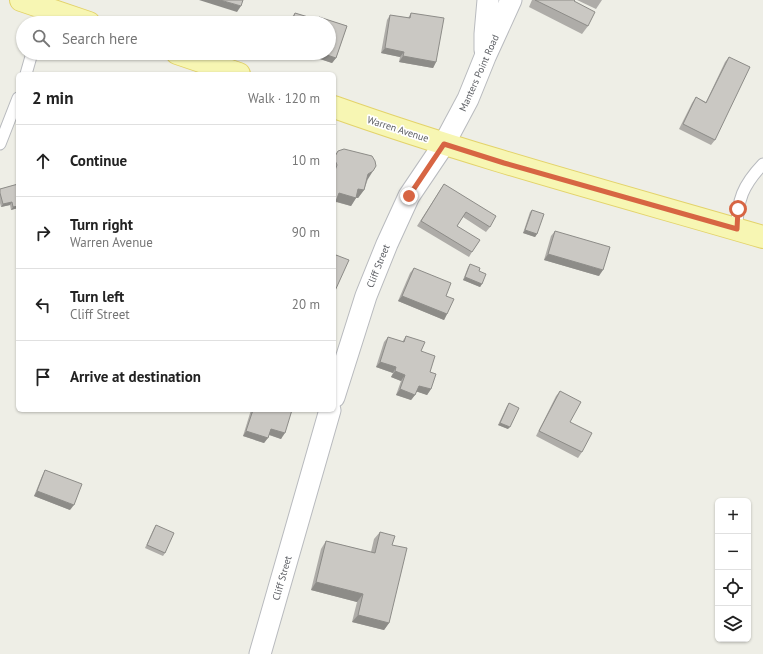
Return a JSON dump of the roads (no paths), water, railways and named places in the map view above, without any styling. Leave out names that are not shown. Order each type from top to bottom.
[{"type":"main road","points":[[21,0],[43,16]]},
{"type":"main road","points":[[198,60],[233,72]]},
{"type":"main road","name":"Warren Avenue","points":[[336,108],[504,163],[763,236]]},
{"type":"street","points":[[485,57],[485,34],[488,0]]},
{"type":"street","name":"Manters Point Road","points":[[444,144],[468,99],[511,0]]},
{"type":"street","name":"Cliff Street","points":[[336,391],[366,296],[387,244],[409,196],[444,144]]},
{"type":"street","name":"Cliff Street","points":[[260,654],[329,412]]},
{"type":"lane","points":[[27,72],[30,60]]},
{"type":"lane","points":[[0,144],[16,103]]},
{"type":"lane","points":[[737,229],[738,209],[741,196],[747,183],[763,164]]}]
